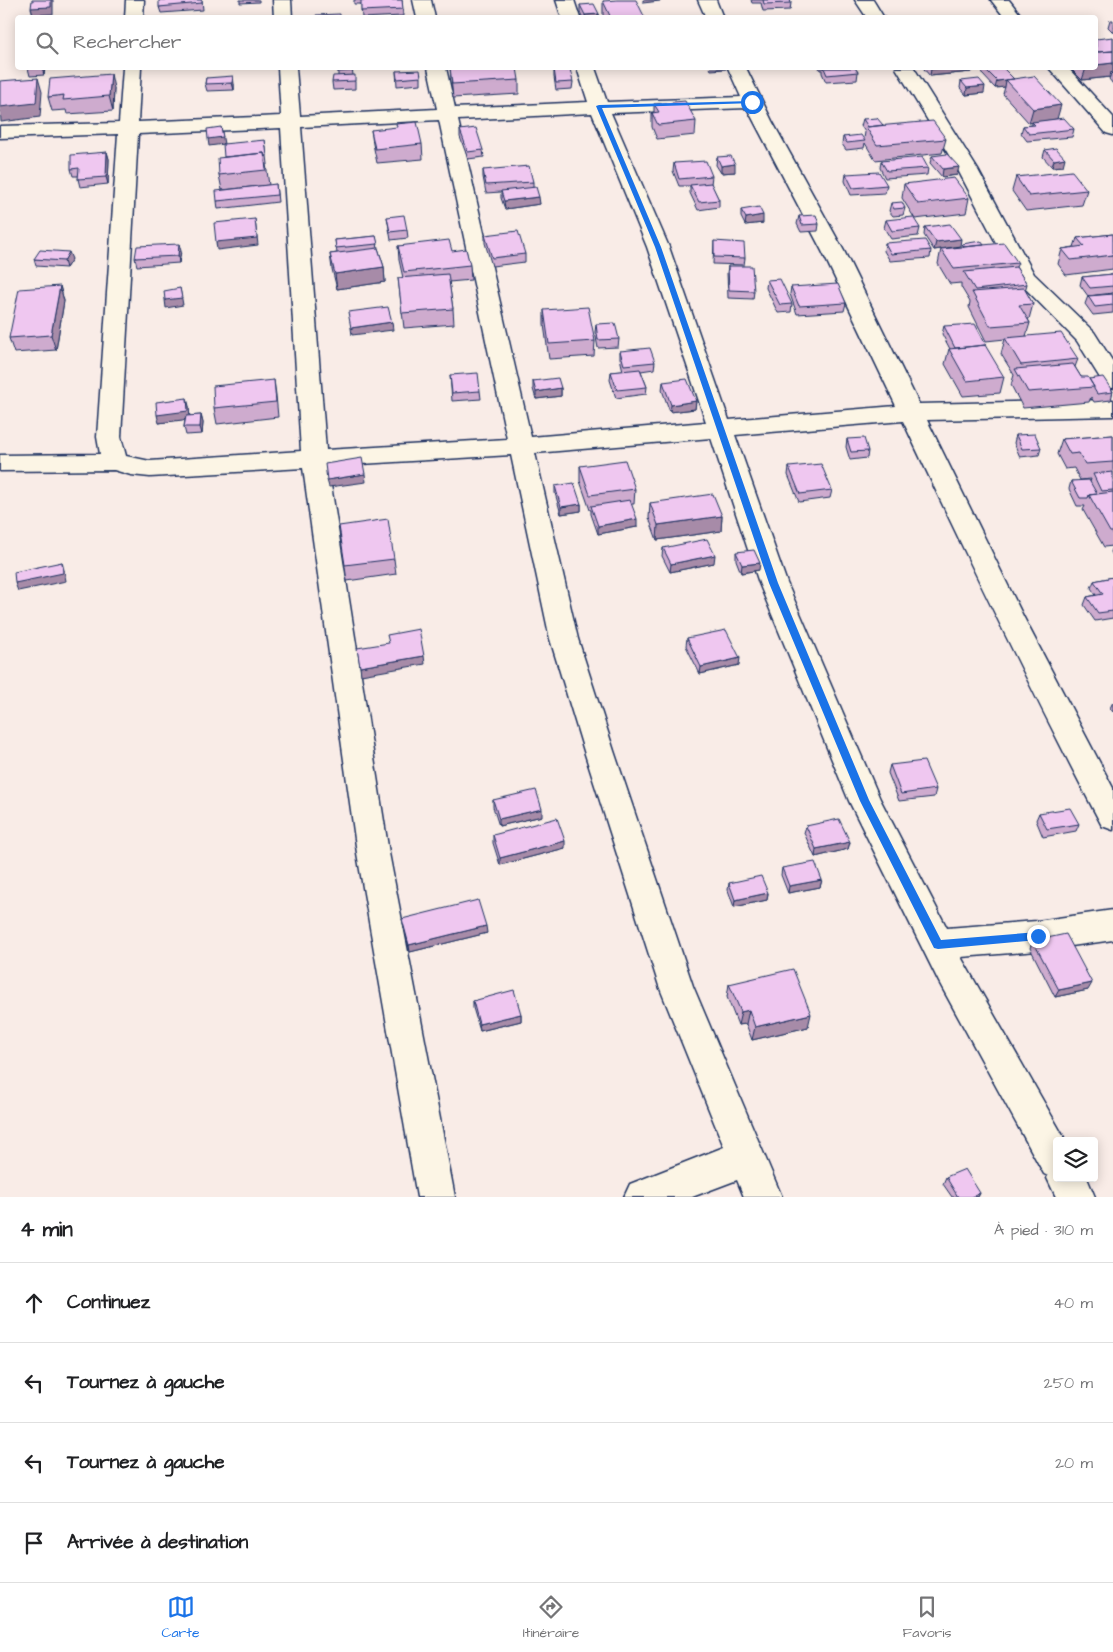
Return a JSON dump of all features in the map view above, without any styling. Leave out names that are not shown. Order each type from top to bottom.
[{"type":"street","points":[[134,15],[135,0]]},
{"type":"street","points":[[282,0],[283,15]]},
{"type":"street","points":[[422,0],[425,15]]},
{"type":"street","points":[[565,0],[569,15]]},
{"type":"street","points":[[707,0],[714,15]]},
{"type":"street","points":[[864,0],[874,15]]},
{"type":"street","points":[[1000,0],[1012,15]]},
{"type":"street","points":[[116,462],[110,450],[108,437],[132,70]]},
{"type":"street","points":[[287,70],[314,459],[373,853],[436,1197]]},
{"type":"street","points":[[437,70],[564,639],[598,751],[676,986],[745,1158],[763,1197]]},
{"type":"street","points":[[587,70],[599,106],[658,247],[774,583],[865,801],[938,944],[1053,1154]]},
{"type":"street","points":[[738,70],[752,102],[845,274],[1070,738],[1113,817]]},
{"type":"street","points":[[906,70],[968,170],[1025,277],[1086,337],[1113,381]]},
{"type":"street","points":[[1060,70],[1111,124]]},
{"type":"street","points":[[0,132],[291,122],[599,106],[752,102]]},
{"type":"street","points":[[0,463],[116,462],[131,467],[150,469],[522,446],[912,412],[1113,408]]},
{"type":"street","points":[[938,944],[1038,936],[1113,924]]},
{"type":"street","points":[[644,1197],[745,1158]]},
{"type":"street","points":[[1068,1182],[1076,1197]]},
{"type":"building","points":[[32,0],[51,0],[51,7],[31,8]]},
{"type":"building","points":[[159,0],[202,0],[202,3],[159,7]]},
{"type":"building","points":[[361,0],[402,0],[403,9],[361,11]]},
{"type":"building","points":[[636,0],[644,15],[610,15],[603,1]]},
{"type":"building","points":[[763,0],[790,0],[791,3],[764,4]]},
{"type":"building","points":[[594,4],[599,14],[585,15],[580,5]]},
{"type":"building","points":[[1113,37],[1113,51],[1098,52],[1098,39]]},
{"type":"building","points":[[1113,51],[1113,63],[1098,65],[1098,52]]},
{"type":"building","points":[[338,70],[352,70],[352,71],[338,72]]},
{"type":"building","points":[[420,70],[421,77],[397,79],[396,71]]},
{"type":"building","points":[[450,70],[517,70],[519,80],[452,84]]},
{"type":"building","points":[[554,70],[570,70],[573,82],[556,83]]},
{"type":"building","points":[[825,70],[856,70],[858,72],[827,75]]},
{"type":"building","points":[[986,70],[1005,70],[1014,79],[997,81]]},
{"type":"building","points":[[111,74],[109,96],[63,100],[64,95],[48,97],[50,79]]},
{"type":"building","points":[[355,75],[355,81],[332,82],[333,76]]},
{"type":"building","points":[[233,76],[232,83],[205,84],[206,78]]},
{"type":"building","points":[[1034,76],[1061,105],[1033,109],[1006,80]]},
{"type":"building","points":[[38,78],[36,103],[0,107],[0,81]]},
{"type":"building","points":[[979,79],[985,86],[967,88],[961,81]]},
{"type":"building","points":[[685,101],[696,121],[658,125],[652,113],[659,112],[654,104]]},
{"type":"building","points":[[877,118],[883,125],[868,127],[863,119]]},
{"type":"building","points":[[1064,118],[1074,129],[1029,134],[1023,126],[1035,125],[1032,122]]},
{"type":"building","points":[[933,121],[946,139],[877,145],[866,127]]},
{"type":"building","points":[[417,122],[422,144],[375,149],[371,130],[397,127],[396,124]]},
{"type":"building","points":[[221,127],[223,137],[208,139],[207,129]]},
{"type":"building","points":[[476,128],[483,150],[468,152],[460,130]]},
{"type":"building","points":[[861,135],[865,141],[847,143],[843,137]]},
{"type":"building","points":[[265,140],[267,156],[265,157],[264,153],[224,157],[223,144]]},
{"type":"building","points":[[1056,148],[1065,158],[1054,160],[1045,150]]},
{"type":"building","points":[[107,152],[106,177],[78,179],[79,168],[71,169],[71,155]]},
{"type":"building","points":[[264,153],[266,170],[219,175],[218,158]]},
{"type":"building","points":[[947,154],[959,167],[943,169],[932,156]]},
{"type":"building","points":[[731,156],[735,164],[721,166],[717,157]]},
{"type":"building","points":[[922,157],[928,168],[887,171],[881,161]]},
{"type":"building","points":[[706,161],[712,176],[679,179],[674,163]]},
{"type":"building","points":[[529,166],[533,182],[486,185],[483,170]]},
{"type":"building","points":[[1072,171],[1087,190],[1029,196],[1016,177]]},
{"type":"building","points":[[879,172],[887,185],[853,188],[846,174]]},
{"type":"building","points":[[954,178],[969,198],[918,204],[904,184]]},
{"type":"building","points":[[711,183],[719,200],[699,202],[690,185]]},
{"type":"building","points":[[276,184],[277,195],[217,201],[216,191]]},
{"type":"building","points":[[536,187],[539,197],[504,201],[501,191]]},
{"type":"building","points":[[902,202],[905,208],[894,209],[891,203]]},
{"type":"building","points":[[759,207],[763,215],[746,218],[741,210]]},
{"type":"building","points":[[404,215],[407,230],[390,232],[387,217]]},
{"type":"building","points":[[816,215],[819,224],[802,225],[799,216]]},
{"type":"building","points":[[913,217],[920,228],[892,231],[886,220]]},
{"type":"building","points":[[255,219],[257,238],[216,242],[214,223]]},
{"type":"building","points":[[950,224],[961,239],[936,242],[925,227]]},
{"type":"building","points":[[518,231],[525,254],[492,258],[485,235]]},
{"type":"building","points":[[1113,234],[1113,255],[1071,260],[1062,249],[1084,246],[1077,238]]},
{"type":"building","points":[[376,236],[378,244],[336,248],[335,240]]},
{"type":"building","points":[[449,240],[452,251],[466,249],[470,265],[404,272],[398,246]]},
{"type":"building","points":[[925,240],[931,250],[891,254],[885,243]]},
{"type":"building","points":[[714,241],[744,243],[745,258],[714,257]]},
{"type":"building","points":[[981,241],[984,245],[964,247],[962,244]]},
{"type":"building","points":[[1004,243],[1018,263],[954,269],[941,249]]},
{"type":"building","points":[[179,244],[178,256],[135,258],[137,246]]},
{"type":"building","points":[[378,248],[384,267],[335,274],[330,254]]},
{"type":"building","points":[[40,250],[69,252],[64,261],[34,259]]},
{"type":"building","points":[[728,266],[752,266],[754,291],[729,290]]},
{"type":"building","points":[[1016,267],[1027,284],[975,290],[964,272]]},
{"type":"building","points":[[448,274],[453,309],[402,313],[398,278]]},
{"type":"building","points":[[1113,274],[1113,286],[1090,288],[1082,277]]},
{"type":"building","points":[[780,279],[792,304],[780,305],[767,280]]},
{"type":"building","points":[[838,284],[846,303],[799,306],[791,287]]},
{"type":"building","points":[[60,286],[51,335],[9,338],[19,289]]},
{"type":"building","points":[[180,288],[182,298],[165,300],[164,291]]},
{"type":"building","points":[[1024,288],[1033,304],[1019,305],[1030,323],[990,326],[972,292]]},
{"type":"building","points":[[1113,294],[1113,305],[1095,307],[1088,296]]},
{"type":"building","points":[[388,307],[392,322],[351,328],[348,312]]},
{"type":"building","points":[[588,307],[595,341],[549,344],[544,310]]},
{"type":"building","points":[[615,323],[619,339],[598,340],[596,324]]},
{"type":"building","points":[[975,324],[986,345],[955,348],[944,326]]},
{"type":"building","points":[[1061,333],[1078,359],[1021,365],[1005,338]]},
{"type":"building","points":[[985,345],[1004,377],[967,381],[949,349]]},
{"type":"building","points":[[650,348],[655,362],[624,365],[620,351]]},
{"type":"building","points":[[1073,364],[1081,377],[1088,377],[1094,387],[1028,392],[1015,369]]},
{"type":"building","points":[[640,369],[647,387],[617,390],[611,372]]},
{"type":"building","points":[[478,373],[480,391],[452,393],[450,375]]},
{"type":"building","points":[[1103,377],[1113,392],[1097,394],[1089,379]]},
{"type":"building","points":[[558,378],[561,388],[536,392],[533,381]]},
{"type":"building","points":[[687,379],[696,401],[671,405],[663,382]]},
{"type":"building","points":[[274,380],[276,402],[214,408],[213,386]]},
{"type":"building","points":[[187,398],[188,411],[157,415],[156,402]]},
{"type":"building","points":[[201,415],[200,427],[184,427],[186,416]]},
{"type":"building","points":[[1035,434],[1041,448],[1022,449],[1016,435]]},
{"type":"building","points":[[1113,435],[1113,462],[1085,464],[1079,453],[1070,454],[1062,439]]},
{"type":"building","points":[[864,438],[868,451],[851,452],[847,439]]},
{"type":"building","points":[[362,458],[365,474],[327,480],[325,464]]},
{"type":"building","points":[[625,460],[635,489],[590,495],[580,466]]},
{"type":"building","points":[[821,464],[832,490],[800,494],[789,467]]},
{"type":"building","points":[[1113,472],[1113,490],[1101,491],[1093,474]]},
{"type":"building","points":[[1089,480],[1097,494],[1089,495],[1088,498],[1080,498],[1071,481]]},
{"type":"building","points":[[574,483],[581,504],[561,507],[555,486]]},
{"type":"building","points":[[1113,492],[1113,532],[1110,532],[1089,495]]},
{"type":"building","points":[[713,494],[722,516],[658,525],[650,503]]},
{"type":"building","points":[[630,500],[637,519],[598,526],[591,506]]},
{"type":"building","points":[[388,519],[394,559],[345,565],[339,526]]},
{"type":"building","points":[[707,539],[715,555],[671,564],[663,548]]},
{"type":"building","points":[[754,550],[760,563],[742,565],[736,552]]},
{"type":"building","points":[[62,562],[63,573],[15,583],[14,572]]},
{"type":"building","points":[[1113,577],[1113,611],[1098,613],[1087,597],[1103,594],[1094,581]]},
{"type":"building","points":[[419,629],[424,656],[360,667],[357,648],[389,643],[387,635]]},
{"type":"building","points":[[726,630],[740,658],[701,667],[687,638]]},
{"type":"building","points":[[924,761],[936,789],[901,794],[890,765]]},
{"type":"building","points":[[536,790],[542,809],[499,819],[493,800]]},
{"type":"building","points":[[1070,808],[1079,824],[1047,829],[1039,813]]},
{"type":"building","points":[[557,818],[565,841],[500,858],[493,835]]},
{"type":"building","points":[[839,819],[850,842],[816,849],[806,826]]},
{"type":"building","points":[[815,862],[822,880],[789,886],[782,868]]},
{"type":"building","points":[[761,876],[768,893],[735,900],[729,883]]},
{"type":"building","points":[[478,900],[486,926],[409,945],[402,919]]},
{"type":"building","points":[[1066,934],[1092,983],[1059,990],[1033,941]]},
{"type":"building","points":[[793,969],[811,1014],[755,1027],[749,1010],[741,1012],[729,984]]},
{"type":"building","points":[[514,990],[521,1014],[479,1024],[473,1001]]},
{"type":"building","points":[[965,1169],[980,1193],[972,1197],[958,1197],[946,1177]]},
{"type":"route","points":[[752,102],[599,106],[658,247],[774,583],[865,801],[938,944],[1038,936]]}]
